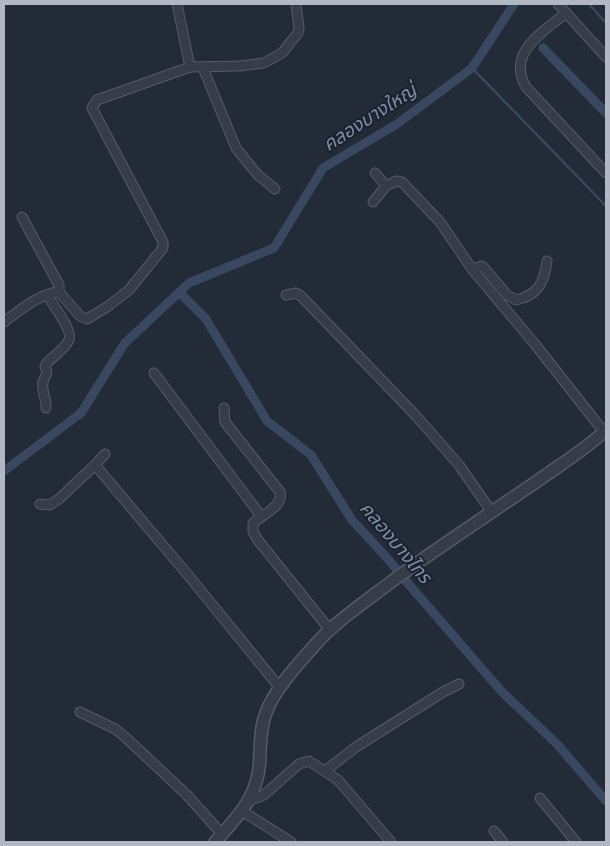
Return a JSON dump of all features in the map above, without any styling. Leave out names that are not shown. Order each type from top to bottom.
[{"type":"street","points":[[177,4],[190,67]]},
{"type":"street","points":[[22,217],[59,285],[59,292],[80,316],[87,319],[129,290],[163,248],[162,242],[92,108],[97,100],[190,67],[203,68],[264,63],[282,53],[298,33],[296,4]]},
{"type":"street","points":[[558,4],[606,57]]},
{"type":"street","points":[[566,13],[527,48],[520,62],[521,78],[526,87],[606,173]]},
{"type":"street","points":[[203,68],[236,148],[258,175],[275,189]]},
{"type":"street","points":[[375,173],[386,186]]},
{"type":"street","points":[[80,712],[108,725],[124,736],[186,794],[218,838],[250,800],[258,770],[265,714],[280,688],[315,645],[330,630],[392,581],[577,453],[605,431],[472,268],[440,222],[402,182],[396,181],[386,186],[373,202]]},
{"type":"street","points":[[472,268],[482,266],[507,295],[516,300],[523,298],[539,286],[545,277],[547,261]]},
{"type":"street","points":[[4,322],[47,295],[59,292]]},
{"type":"street","points":[[286,295],[296,293],[301,296],[393,391],[459,465],[492,512]]},
{"type":"street","points":[[46,408],[43,384],[48,372],[45,366],[46,362],[67,344],[70,339],[70,334],[65,324],[47,295]]},
{"type":"street","points":[[154,373],[261,516]]},
{"type":"street","points":[[224,408],[225,422],[280,492],[280,501],[253,523],[252,527],[257,539],[330,630]]},
{"type":"street","points":[[40,504],[50,505],[54,502],[79,482],[105,454]]},
{"type":"street","points":[[95,466],[188,575],[280,688]]},
{"type":"street","points":[[325,771],[356,747],[443,692],[459,684]]},
{"type":"street","points":[[250,800],[264,795],[304,761],[309,760],[338,780],[391,842]]},
{"type":"street","points":[[540,798],[576,842]]},
{"type":"street","points":[[242,810],[291,842]]},
{"type":"street","points":[[494,831],[503,842]]},
{"type":"waterway","name":"คลองบางใหญ่","points":[[4,471],[81,413],[125,343],[189,283],[274,248],[323,168],[397,124],[472,68],[514,4]]},
{"type":"waterway","points":[[589,4],[606,23]]},
{"type":"waterway","points":[[543,48],[606,113]]},
{"type":"waterway","points":[[472,68],[606,206]]},
{"type":"waterway","name":"คลองบางไทร","points":[[179,292],[206,319],[267,421],[311,455],[352,520],[502,692],[557,744],[606,801]]}]
